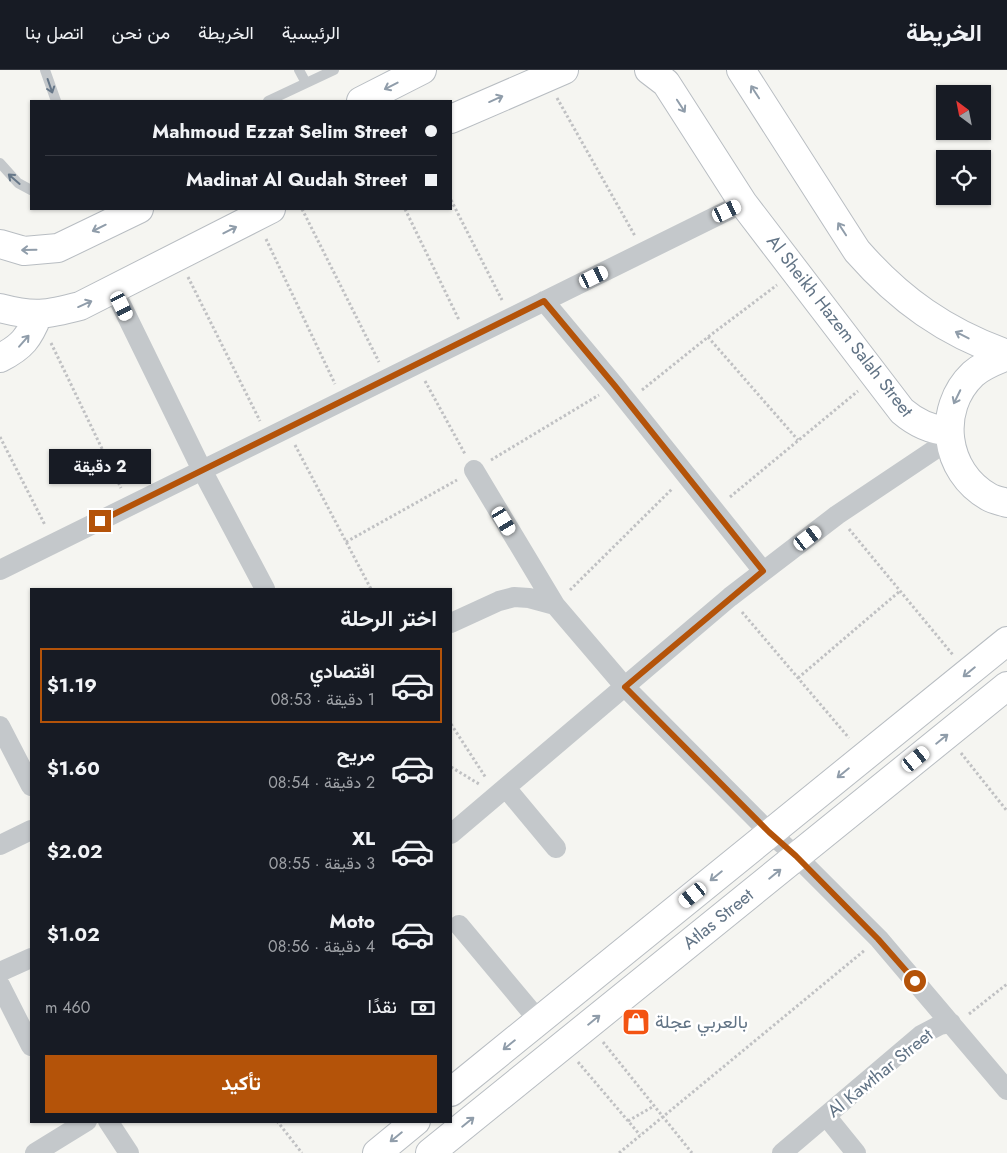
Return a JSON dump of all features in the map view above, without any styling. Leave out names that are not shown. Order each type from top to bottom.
[{"type":"street","points":[[363,100],[422,70]]},
{"type":"street","name":"Al Sheikh Hazem Salah Street","points":[[649,70],[666,83],[743,203],[902,411],[911,419],[949,436]]},
{"type":"street","points":[[741,70],[857,251],[875,272],[917,308],[941,324],[963,336],[1007,355]]},
{"type":"street","points":[[452,120],[554,74]]},
{"type":"street","points":[[0,570],[743,203]]},
{"type":"street","points":[[0,244],[24,251],[58,248],[137,210]]},
{"type":"street","points":[[0,308],[38,315],[80,306],[263,213]]},
{"type":"street","points":[[114,290],[202,470],[265,588]]},
{"type":"street","points":[[544,301],[687,474],[763,571]]},
{"type":"street","points":[[0,358],[18,348],[26,340],[32,332],[38,315]]},
{"type":"street","points":[[1007,355],[991,362],[973,374],[960,391],[951,410],[949,436],[956,463],[970,483],[989,497],[1007,503]]},
{"type":"street","points":[[452,833],[730,597],[837,515],[949,436]]},
{"type":"street","points":[[474,470],[555,605],[625,687],[878,939],[1007,1090]]},
{"type":"street","points":[[452,623],[499,601],[514,597],[529,598],[555,605]]},
{"type":"street","name":"Atlas Street","points":[[452,1091],[769,832],[1007,641]]},
{"type":"street","name":"Atlas Street","points":[[430,1153],[1007,686]]},
{"type":"street","points":[[0,726],[30,784]]},
{"type":"street","points":[[501,792],[556,848]]},
{"type":"street","points":[[0,846],[30,831]]},
{"type":"street","points":[[459,925],[539,1020]]},
{"type":"street","points":[[0,972],[30,958]]},
{"type":"street","points":[[0,985],[30,1044]]},
{"type":"street","name":"Al Kawthar Street","points":[[782,1153],[921,1035],[940,1025],[951,1023]]},
{"type":"street","points":[[826,1116],[856,1153]]},
{"type":"street","points":[[109,1123],[129,1153]]},
{"type":"street","points":[[377,1153],[414,1123]]},
{"type":"street","points":[[35,1153],[77,1124]]},
{"type":"lane","points":[[45,70],[56,100]]},
{"type":"lane","points":[[299,70],[306,84]]},
{"type":"lane","points":[[270,100],[334,70]]},
{"type":"lane","points":[[0,163],[18,183],[30,189]]},
{"type":"path","points":[[554,74],[643,252]]},
{"type":"path","points":[[452,202],[511,318]]},
{"type":"path","points":[[302,210],[387,379]]},
{"type":"path","points":[[405,210],[468,339]]},
{"type":"path","points":[[263,213],[343,400]]},
{"type":"path","points":[[178,256],[268,438]]},
{"type":"path","points":[[628,402],[708,336],[795,271]]},
{"type":"path","points":[[38,315],[130,506]]},
{"type":"path","points":[[708,336],[798,440]]},
{"type":"path","points":[[416,364],[474,470]]},
{"type":"path","points":[[715,509],[876,377]]},
{"type":"path","points":[[346,542],[474,470],[615,386]]},
{"type":"path","points":[[286,429],[370,588]]},
{"type":"path","points":[[0,437],[54,543]]},
{"type":"path","points":[[555,605],[687,474]]},
{"type":"path","points":[[837,515],[968,673]]},
{"type":"path","points":[[798,678],[900,591]]},
{"type":"path","points":[[730,597],[864,756]]},
{"type":"path","points":[[452,725],[501,792]]},
{"type":"path","points":[[947,735],[1007,811]]},
{"type":"path","points":[[452,768],[501,792]]},
{"type":"path","points":[[619,1153],[878,939]]},
{"type":"path","name":"Al Kawthar Street","points":[[951,1023],[974,1011],[1007,984]]},
{"type":"path","points":[[588,1024],[692,1153]]},
{"type":"path","points":[[564,1045],[640,1135]]},
{"type":"path","points":[[628,1121],[654,1106]]},
{"type":"path","points":[[279,1123],[302,1153]]},
{"type":"place","name":"بالعربي عجلة","points":[[636,1022]]},
{"type":"route","points":[[100,521],[544,301],[715,509],[763,571],[625,687],[878,939],[915,981]]}]
